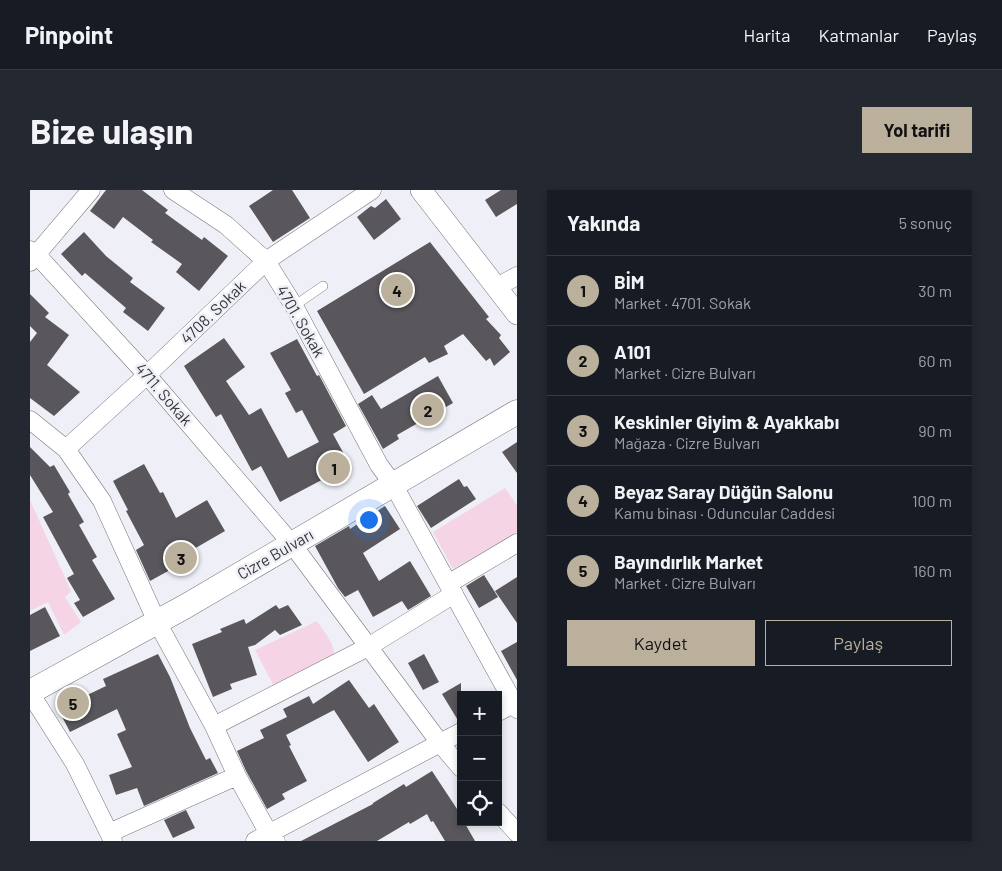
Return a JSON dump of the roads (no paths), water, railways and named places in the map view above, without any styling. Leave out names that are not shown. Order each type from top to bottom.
[{"type":"main road","name":"Cizre Bulvarı","points":[[30,693],[157,622],[517,412]]},
{"type":"street","points":[[32,255],[91,190]]},
{"type":"street","name":"4701. Sokak","points":[[173,190],[226,225],[266,261],[294,306],[379,465],[394,484],[516,705]]},
{"type":"street","name":"4708. Sokak","points":[[66,449],[148,375],[266,261],[372,190]]},
{"type":"street","points":[[421,190],[517,314]]},
{"type":"street","name":"4711. Sokak","points":[[32,255],[148,375],[292,544],[440,744],[457,763]]},
{"type":"street","points":[[496,287],[517,276]]},
{"type":"street","points":[[30,420],[66,449],[102,501],[157,622],[214,726],[267,839],[457,734]]},
{"type":"street","points":[[214,726],[368,647],[517,542]]},
{"type":"street","points":[[30,693],[75,764],[111,837],[237,776]]},
{"type":"street","points":[[502,710],[516,705]]},
{"type":"street","points":[[502,816],[517,833]]},
{"type":"lane","points":[[294,306],[322,286]]},
{"type":"place","name":"Beyaz Saray Düğün Salonu","points":[[397,290]]},
{"type":"place","name":"A101","points":[[428,410]]},
{"type":"place","name":"BİM","points":[[334,468]]},
{"type":"place","name":"Keskinler Giyim & Ayakkabı","points":[[181,558]]},
{"type":"place","name":"Bayındırlık Market","points":[[73,703]]}]
